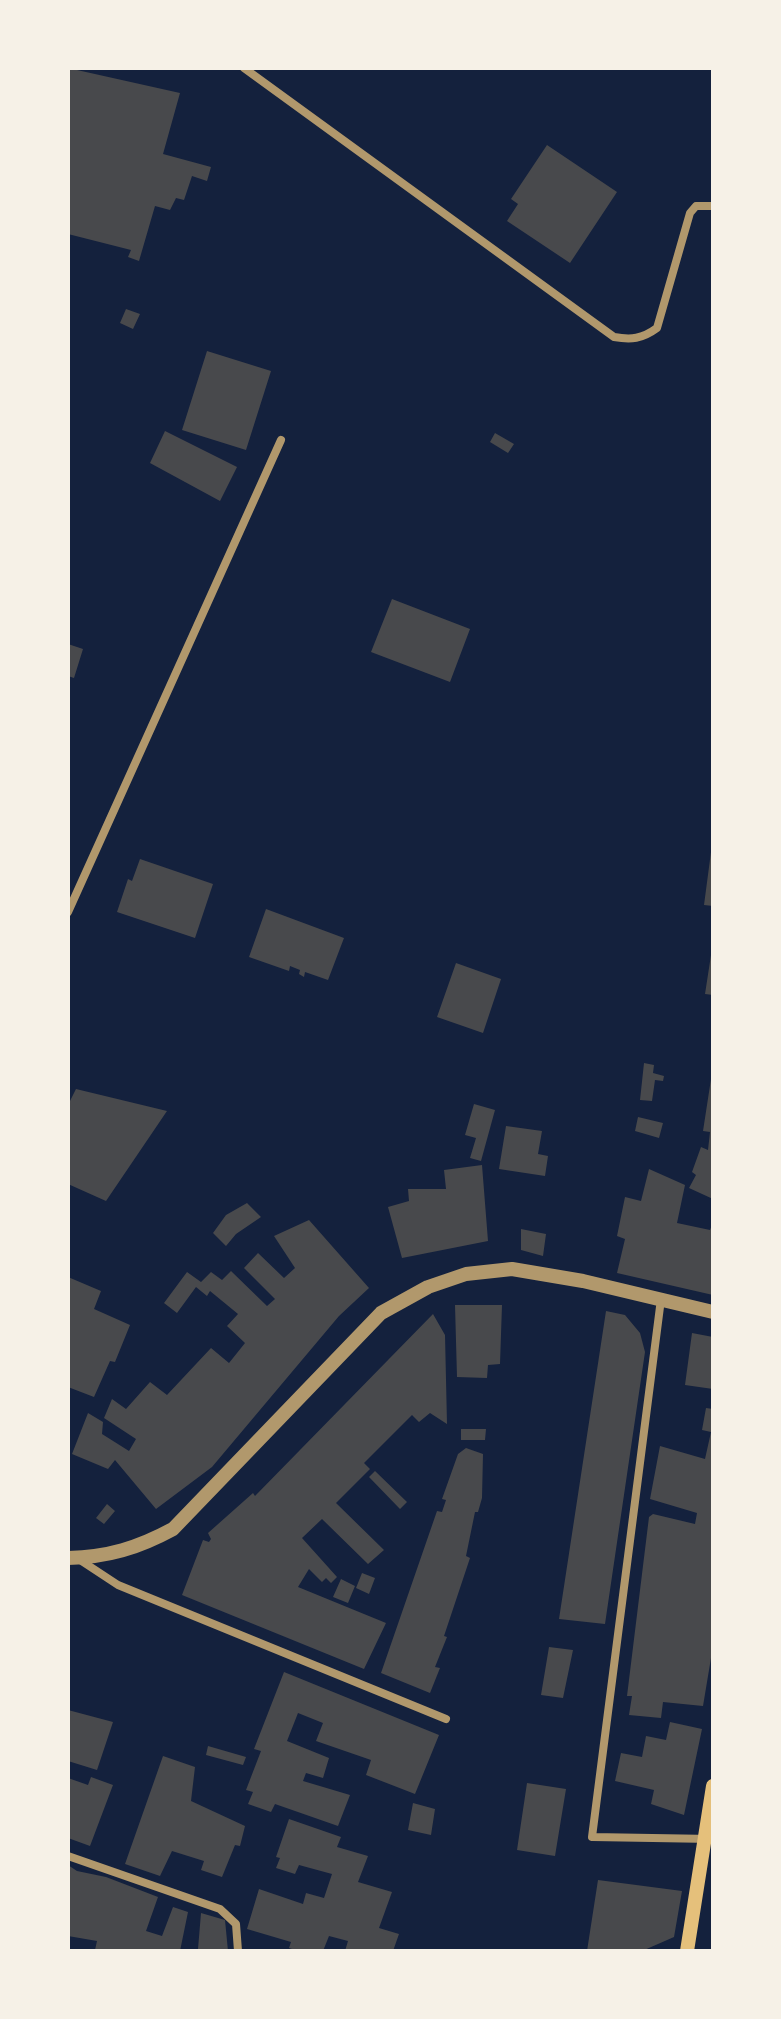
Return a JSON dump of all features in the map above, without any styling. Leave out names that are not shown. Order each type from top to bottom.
[{"type":"main road","points":[[687,1951],[709,1839],[713,1786]]},
{"type":"street","points":[[244,68],[614,337],[630,340],[646,336],[657,328],[690,213],[696,206],[713,206]]},
{"type":"street","points":[[68,912],[281,440]]},
{"type":"street","points":[[72,1558],[105,1557],[144,1545],[173,1529],[381,1313],[428,1287],[466,1274],[512,1269],[713,1312]]},
{"type":"street","points":[[661,1299],[592,1837],[709,1839]]},
{"type":"street","points":[[72,1558],[118,1585],[446,1719]]},
{"type":"street","points":[[68,1856],[220,1909],[236,1924],[238,1951]]},
{"type":"building","points":[[68,68],[180,93],[163,154],[211,167],[207,181],[192,176],[184,200],[176,198],[170,210],[155,206],[139,261],[128,257],[131,250],[68,234]]},
{"type":"building","points":[[547,145],[617,192],[570,263],[507,221],[518,204],[511,199]]},
{"type":"building","points":[[126,309],[140,314],[133,329],[120,323]]},
{"type":"building","points":[[207,351],[271,371],[246,450],[182,430]]},
{"type":"building","points":[[165,431],[237,467],[220,501],[150,463]]},
{"type":"building","points":[[495,433],[514,444],[508,453],[490,442]]},
{"type":"building","points":[[392,599],[470,629],[450,682],[371,652]]},
{"type":"building","points":[[68,644],[83,649],[74,678],[68,676]]},
{"type":"building","points":[[713,853],[713,906],[704,905]]},
{"type":"building","points":[[140,859],[213,884],[195,938],[117,912],[128,879],[132,881]]},
{"type":"building","points":[[266,909],[344,938],[328,980],[305,972],[304,977],[299,974],[300,970],[290,966],[289,971],[249,957]]},
{"type":"building","points":[[713,955],[713,995],[705,994]]},
{"type":"building","points":[[456,963],[501,979],[483,1033],[437,1017]]},
{"type":"building","points":[[644,1063],[654,1065],[653,1073],[664,1076],[663,1081],[655,1080],[652,1101],[640,1100]]},
{"type":"building","points":[[711,1079],[713,1199],[689,1188],[696,1175],[692,1172],[701,1147],[708,1150],[710,1132],[703,1131]]},
{"type":"building","points":[[76,1089],[167,1111],[106,1201],[68,1184],[68,1105]]},
{"type":"building","points":[[474,1104],[495,1110],[481,1161],[470,1158],[476,1138],[465,1135]]},
{"type":"building","points":[[638,1117],[663,1123],[659,1138],[635,1131]]},
{"type":"building","points":[[506,1126],[542,1131],[538,1154],[548,1156],[545,1176],[499,1169]]},
{"type":"building","points":[[482,1165],[488,1241],[402,1258],[388,1207],[409,1201],[408,1189],[446,1189],[444,1170]]},
{"type":"building","points":[[649,1169],[685,1185],[677,1223],[710,1230],[713,1222],[713,1295],[617,1273],[625,1239],[617,1236],[625,1197],[641,1201]]},
{"type":"building","points":[[247,1203],[261,1217],[236,1234],[226,1246],[213,1233],[226,1215]]},
{"type":"building","points":[[309,1220],[369,1288],[339,1316],[212,1467],[156,1509],[115,1460],[108,1469],[72,1454],[88,1413],[103,1422],[102,1434],[129,1451],[136,1439],[104,1418],[112,1399],[126,1409],[150,1382],[167,1395],[211,1348],[229,1363],[245,1343],[227,1326],[238,1314],[210,1291],[207,1296],[196,1287],[177,1313],[164,1303],[187,1272],[201,1282],[211,1272],[222,1280],[231,1271],[267,1306],[275,1299],[244,1268],[258,1253],[284,1278],[295,1268],[274,1236]]},
{"type":"building","points":[[521,1229],[546,1234],[543,1256],[521,1250]]},
{"type":"building","points":[[68,1277],[101,1291],[94,1309],[130,1325],[115,1362],[110,1361],[94,1397],[68,1387]]},
{"type":"building","points":[[455,1305],[502,1305],[500,1364],[488,1365],[487,1378],[457,1377]]},
{"type":"building","points":[[606,1311],[625,1315],[640,1333],[645,1352],[605,1624],[559,1619]]},
{"type":"building","points":[[433,1314],[445,1335],[447,1424],[430,1413],[419,1422],[412,1415],[364,1463],[370,1469],[336,1503],[384,1550],[368,1564],[322,1519],[302,1538],[337,1577],[331,1583],[326,1578],[322,1582],[309,1569],[298,1587],[386,1623],[364,1669],[182,1595],[203,1540],[209,1542],[211,1539],[208,1533],[253,1493],[255,1496]]},
{"type":"building","points":[[692,1333],[713,1337],[713,1389],[685,1385]]},
{"type":"building","points":[[706,1408],[713,1409],[713,1646],[703,1706],[663,1702],[661,1718],[629,1715],[632,1696],[627,1696],[649,1517],[653,1514],[695,1524],[697,1513],[650,1499],[660,1446],[705,1459],[711,1432],[702,1430]]},
{"type":"building","points":[[461,1429],[486,1429],[485,1440],[461,1440]]},
{"type":"building","points":[[466,1448],[483,1454],[482,1498],[478,1512],[475,1512],[466,1556],[470,1558],[444,1636],[447,1637],[435,1667],[440,1668],[430,1693],[381,1673],[437,1511],[442,1512],[446,1500],[442,1499],[458,1454]]},
{"type":"building","points":[[375,1471],[407,1502],[400,1509],[369,1477]]},
{"type":"building","points":[[107,1504],[115,1511],[104,1524],[96,1518]]},
{"type":"building","points":[[362,1573],[375,1578],[369,1594],[356,1588]]},
{"type":"building","points":[[341,1579],[355,1586],[348,1603],[333,1597]]},
{"type":"building","points":[[549,1647],[573,1650],[563,1698],[541,1695]]},
{"type":"building","points":[[284,1672],[439,1735],[415,1794],[366,1775],[371,1760],[316,1741],[323,1723],[298,1713],[287,1741],[329,1758],[323,1778],[306,1773],[303,1781],[350,1795],[338,1826],[275,1804],[271,1812],[248,1804],[253,1792],[246,1790],[261,1751],[254,1749]]},
{"type":"building","points":[[68,1710],[113,1722],[97,1770],[68,1761]]},
{"type":"building","points":[[670,1722],[702,1729],[684,1815],[651,1804],[654,1790],[615,1781],[621,1753],[642,1757],[646,1736],[666,1740]]},
{"type":"building","points":[[208,1746],[246,1757],[243,1765],[206,1755]]},
{"type":"building","points":[[163,1756],[195,1767],[191,1801],[245,1826],[240,1846],[235,1845],[222,1877],[201,1870],[204,1861],[172,1851],[160,1876],[125,1864]]},
{"type":"building","points":[[91,1777],[113,1785],[90,1846],[68,1838],[68,1778],[88,1785]]},
{"type":"building","points":[[527,1783],[566,1789],[555,1856],[517,1850]]},
{"type":"building","points":[[413,1803],[435,1809],[431,1835],[408,1830]]},
{"type":"building","points":[[289,1819],[341,1837],[337,1847],[368,1856],[358,1882],[392,1892],[379,1928],[399,1934],[393,1951],[345,1951],[348,1941],[329,1936],[323,1951],[298,1951],[289,1948],[291,1942],[247,1929],[259,1889],[303,1904],[306,1893],[324,1898],[332,1874],[299,1865],[295,1874],[276,1868],[280,1858],[276,1857]]},
{"type":"building","points":[[68,1865],[77,1871],[106,1877],[158,1897],[146,1931],[162,1936],[173,1907],[188,1912],[180,1951],[95,1950],[97,1941],[68,1936]]},
{"type":"building","points":[[598,1880],[682,1891],[674,1937],[642,1951],[587,1951]]},
{"type":"building","points":[[201,1913],[225,1920],[228,1951],[198,1949]]}]
